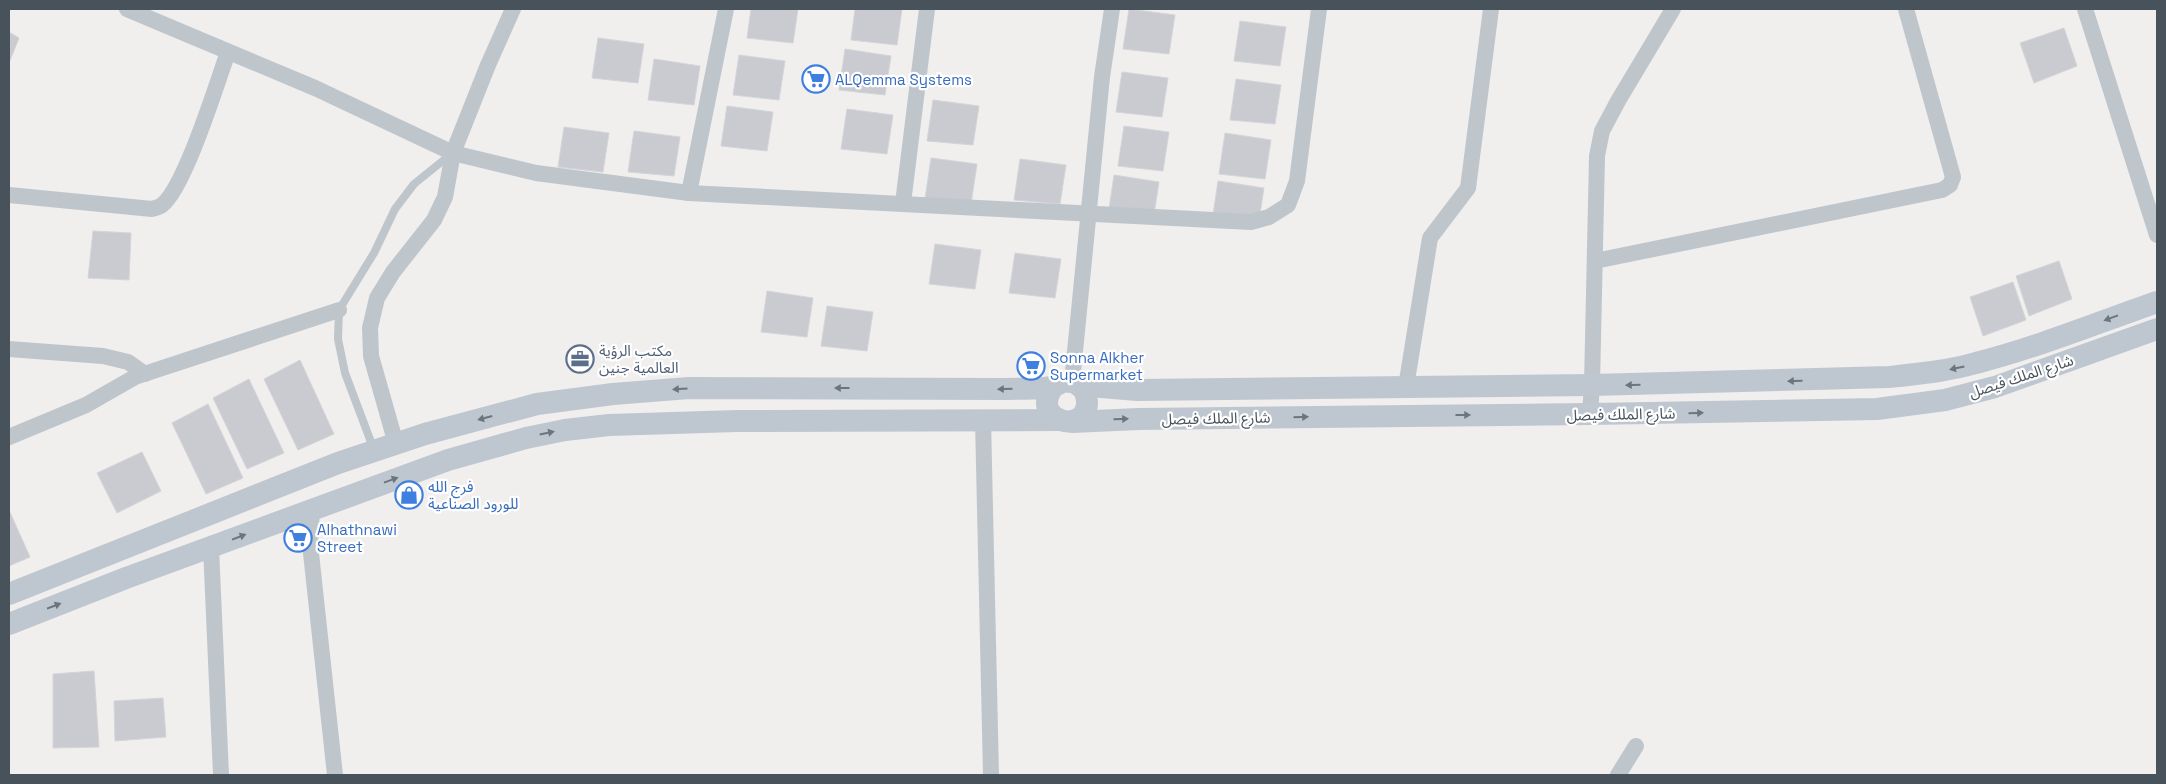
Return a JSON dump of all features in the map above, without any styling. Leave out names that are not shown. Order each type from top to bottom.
[{"type":"main road","name":"شارع الملك فيصل","points":[[9,594],[302,477],[374,451],[537,404],[613,394],[688,388],[1004,389],[1068,384],[1137,390],[1855,380],[1920,374],[1975,364],[2157,302]]},
{"type":"main road","name":"شارع الملك فيصل","points":[[9,624],[312,509],[448,460],[497,445],[565,430],[652,422],[1065,421],[1843,410],[1917,405],[1945,400],[1995,387],[2157,329]]},
{"type":"main road","points":[[1068,384],[1086,395],[1086,408],[1078,419],[1065,421],[1053,416],[1047,404],[1047,398],[1068,384]]},
{"type":"main road","points":[[302,477],[314,478],[322,486],[323,497],[317,506],[312,509]]},
{"type":"street","points":[[128,9],[315,88],[453,153],[536,173],[689,193],[1251,222],[1269,217],[1288,206],[1297,181],[1319,9]]},
{"type":"street","points":[[396,444],[371,356],[370,328],[378,298],[393,272],[434,220],[445,197],[453,153],[512,9]]},
{"type":"street","points":[[689,193],[726,9]]},
{"type":"street","points":[[903,203],[927,9]]},
{"type":"street","points":[[1068,384],[1102,78],[1112,9]]},
{"type":"street","points":[[1406,387],[1430,238],[1468,188],[1491,9]]},
{"type":"street","points":[[1590,414],[1597,156],[1602,131],[1673,9]]},
{"type":"street","points":[[1595,261],[1942,190],[1950,185],[1953,177],[1906,9]]},
{"type":"street","points":[[2085,9],[2157,236]]},
{"type":"street","points":[[9,195],[152,209],[162,205],[173,192],[185,169],[228,52]]},
{"type":"street","points":[[9,437],[86,405],[135,377],[339,310]]},
{"type":"street","points":[[9,349],[103,356],[128,362],[145,374]]},
{"type":"street","points":[[983,420],[990,775]]},
{"type":"street","points":[[312,509],[310,544],[336,775]]},
{"type":"street","points":[[211,547],[221,775]]},
{"type":"street","points":[[1618,775],[1636,746]]},
{"type":"lane","points":[[374,451],[345,373],[338,339],[339,310],[374,253],[395,209],[414,184],[453,153]]},
{"type":"building","points":[[751,9],[798,9],[793,43],[747,38]]},
{"type":"building","points":[[855,9],[902,9],[897,45],[851,40]]},
{"type":"building","points":[[1129,9],[1175,15],[1169,54],[1123,49]]},
{"type":"building","points":[[1240,21],[1286,27],[1280,66],[1234,61]]},
{"type":"building","points":[[2064,28],[2077,66],[2034,83],[2020,43]]},
{"type":"building","points":[[9,32],[19,38],[9,63]]},
{"type":"building","points":[[598,38],[644,44],[638,83],[592,78]]},
{"type":"building","points":[[845,49],[891,56],[885,95],[839,90]]},
{"type":"building","points":[[739,55],[785,61],[779,100],[733,95]]},
{"type":"building","points":[[654,59],[700,66],[694,105],[648,100]]},
{"type":"building","points":[[1122,72],[1168,78],[1162,117],[1116,112]]},
{"type":"building","points":[[1236,79],[1281,85],[1275,124],[1230,120]]},
{"type":"building","points":[[933,100],[979,106],[973,145],[927,141]]},
{"type":"building","points":[[727,106],[773,112],[767,151],[721,146]]},
{"type":"building","points":[[847,109],[893,115],[887,154],[841,149]]},
{"type":"building","points":[[1124,126],[1169,132],[1163,171],[1118,166]]},
{"type":"building","points":[[564,127],[609,133],[603,172],[558,167]]},
{"type":"building","points":[[634,131],[680,137],[674,176],[628,172]]},
{"type":"building","points":[[1225,133],[1271,140],[1265,179],[1219,174]]},
{"type":"building","points":[[931,158],[977,164],[971,204],[925,199]]},
{"type":"building","points":[[1020,159],[1066,165],[1060,204],[1014,200]]},
{"type":"building","points":[[1114,175],[1159,182],[1153,221],[1108,216]]},
{"type":"building","points":[[1218,181],[1264,188],[1258,227],[1212,222]]},
{"type":"building","points":[[93,231],[131,233],[129,280],[88,278]]},
{"type":"building","points":[[935,244],[981,250],[975,289],[929,284]]},
{"type":"building","points":[[1015,253],[1061,259],[1055,298],[1009,293]]},
{"type":"building","points":[[2059,261],[2072,299],[2029,316],[2016,276]]},
{"type":"building","points":[[2013,282],[2026,320],[1983,336],[1970,297]]},
{"type":"building","points":[[767,291],[813,298],[807,337],[761,332]]},
{"type":"building","points":[[827,306],[873,312],[867,351],[821,346]]},
{"type":"building","points":[[300,360],[334,434],[298,450],[264,379]]},
{"type":"building","points":[[249,379],[284,453],[247,469],[213,398]]},
{"type":"building","points":[[208,404],[243,478],[206,494],[172,423]]},
{"type":"building","points":[[142,452],[161,491],[117,513],[97,473]]},
{"type":"building","points":[[9,510],[30,557],[9,566]]},
{"type":"building","points":[[94,671],[99,747],[53,748],[53,674]]},
{"type":"building","points":[[163,698],[166,737],[115,741],[114,701]]},
{"type":"place","name":"ALQemma Systems","points":[[816,79]]},
{"type":"place","name":"مكتب الرؤية العالمية جنين","points":[[580,359]]},
{"type":"place","name":"Sonna Alkher Supermarket","points":[[1031,366]]},
{"type":"place","name":"فرج الله للورود الصناعية","points":[[409,495]]},
{"type":"place","name":"Alhathnawi Street","points":[[298,538]]}]
